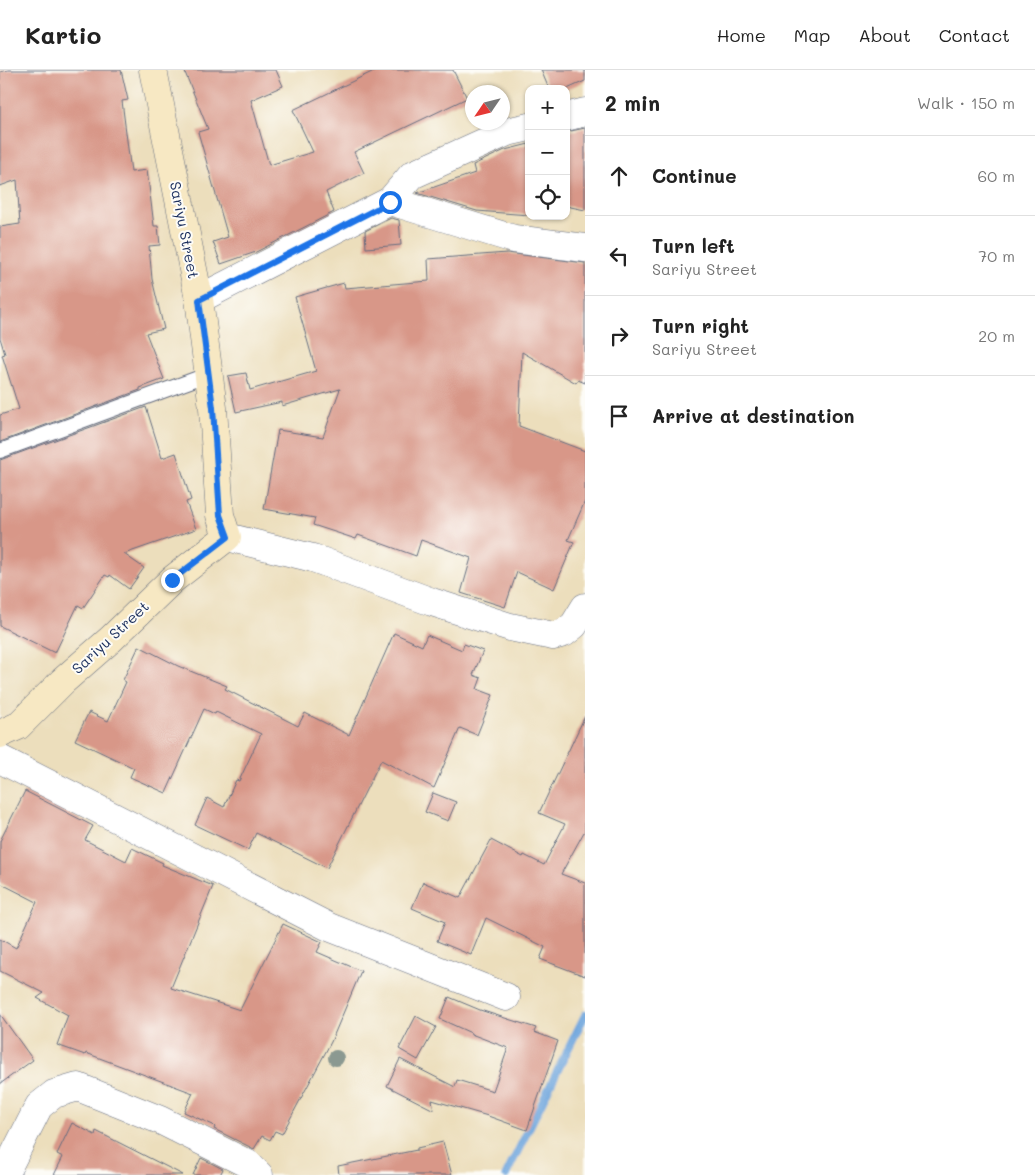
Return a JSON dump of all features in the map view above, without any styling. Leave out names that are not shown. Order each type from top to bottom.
[{"type":"street","name":"Sariyu Street","points":[[0,734],[18,726],[63,681],[112,639],[172,580],[228,537],[220,515],[213,408],[199,300],[153,70]]},
{"type":"street","points":[[570,116],[585,112]]},
{"type":"street","points":[[199,300],[390,202],[412,175],[507,132],[525,128]]},
{"type":"street","points":[[390,202],[514,239],[585,248]]},
{"type":"street","points":[[228,537],[313,558],[510,627],[553,636],[564,633],[574,625],[585,607]]},
{"type":"street","points":[[0,759],[329,927],[506,997]]},
{"type":"street","points":[[4,1175],[39,1106],[54,1094],[78,1087],[160,1120],[248,1164],[259,1175]]},
{"type":"lane","points":[[0,451],[209,374]]},
{"type":"building","points":[[8,70],[121,70],[128,100],[122,101],[131,172],[147,170],[154,226],[158,226],[160,245],[149,246],[152,279],[164,329],[146,333],[164,379],[140,388],[140,390],[0,442],[0,415],[19,409],[2,355],[5,354],[0,338],[0,227],[20,224],[17,180],[0,186],[0,72]]},
{"type":"building","points":[[184,70],[276,70],[283,86],[251,100],[269,165],[313,152],[293,110],[376,70],[453,70],[465,94],[465,99],[354,152],[364,173],[326,192],[334,212],[256,252],[221,264],[213,242],[228,237],[198,132],[208,129]]},
{"type":"building","points":[[541,70],[585,70],[585,81],[570,88],[570,85],[547,85]]},
{"type":"building","points":[[585,128],[585,210],[570,207],[570,131]]},
{"type":"building","points":[[525,145],[525,215],[477,211],[417,193],[475,173],[473,165],[505,150]]},
{"type":"building","points":[[391,218],[399,220],[401,245],[366,248],[365,231]]},
{"type":"building","points":[[507,253],[585,263],[585,383],[578,380],[576,383],[522,352],[519,426],[585,451],[585,501],[568,540],[574,542],[554,589],[517,572],[505,607],[461,593],[471,558],[421,540],[416,556],[358,535],[356,539],[313,525],[315,518],[264,509],[278,430],[323,437],[340,389],[282,406],[282,402],[236,412],[228,376],[246,373],[250,390],[316,371],[295,297],[344,283],[345,288],[429,281],[428,259]]},
{"type":"building","points":[[146,407],[162,458],[176,453],[191,500],[186,502],[196,529],[124,554],[144,568],[129,589],[110,575],[109,577],[105,575],[83,608],[78,605],[55,653],[0,626],[0,460]]},
{"type":"building","points":[[394,633],[422,646],[427,635],[462,650],[464,644],[483,651],[473,675],[481,678],[477,689],[493,695],[477,735],[460,728],[434,788],[381,760],[327,868],[256,833],[248,850],[195,825],[207,798],[224,807],[236,780],[239,781],[261,734],[216,712],[215,714],[204,709],[166,793],[130,777],[134,768],[75,740],[89,712],[108,721],[126,682],[123,680],[139,646],[178,666],[227,686],[225,689],[298,726],[305,713],[349,735]]},
{"type":"building","points":[[585,716],[585,832],[561,874],[585,883],[585,976],[540,959],[545,947],[486,918],[471,955],[437,941],[445,922],[412,908],[423,882],[460,898],[491,840],[523,857],[524,855],[544,865],[565,824],[539,813]]},
{"type":"building","points":[[25,791],[93,826],[85,840],[126,861],[132,848],[163,863],[162,865],[213,886],[171,988],[240,1010],[283,924],[322,942],[317,952],[361,971],[331,1042],[282,1134],[275,1131],[270,1140],[262,1136],[254,1149],[214,1129],[213,1125],[184,1112],[193,1093],[86,1053],[85,1055],[57,1045],[68,1015],[37,998],[44,993],[0,971],[0,939],[16,948],[37,902],[0,883],[0,841]]},
{"type":"building","points":[[433,793],[456,802],[448,821],[425,812]]},
{"type":"building","points":[[449,997],[480,1010],[536,1028],[534,1032],[558,1041],[527,1130],[488,1116],[432,1100],[434,1110],[387,1086],[400,1059],[455,1087],[457,1080],[493,1091],[508,1048],[471,1034],[440,1019]]},
{"type":"building","points":[[0,1014],[33,1060],[0,1084]]},
{"type":"building","points":[[416,1016],[436,1027],[418,1060],[399,1049]]},
{"type":"building","points":[[72,1123],[95,1135],[96,1131],[183,1175],[54,1175],[63,1157],[57,1154]]},
{"type":"building","points":[[443,1142],[452,1175],[339,1175],[338,1166],[417,1150],[417,1148]]},
{"type":"building","points":[[201,1158],[223,1169],[220,1175],[193,1175]]},
{"type":"waterway","points":[[506,1175],[585,1015]]},
{"type":"route","points":[[172,580],[228,537],[220,515],[213,408],[199,300],[390,202]]}]
